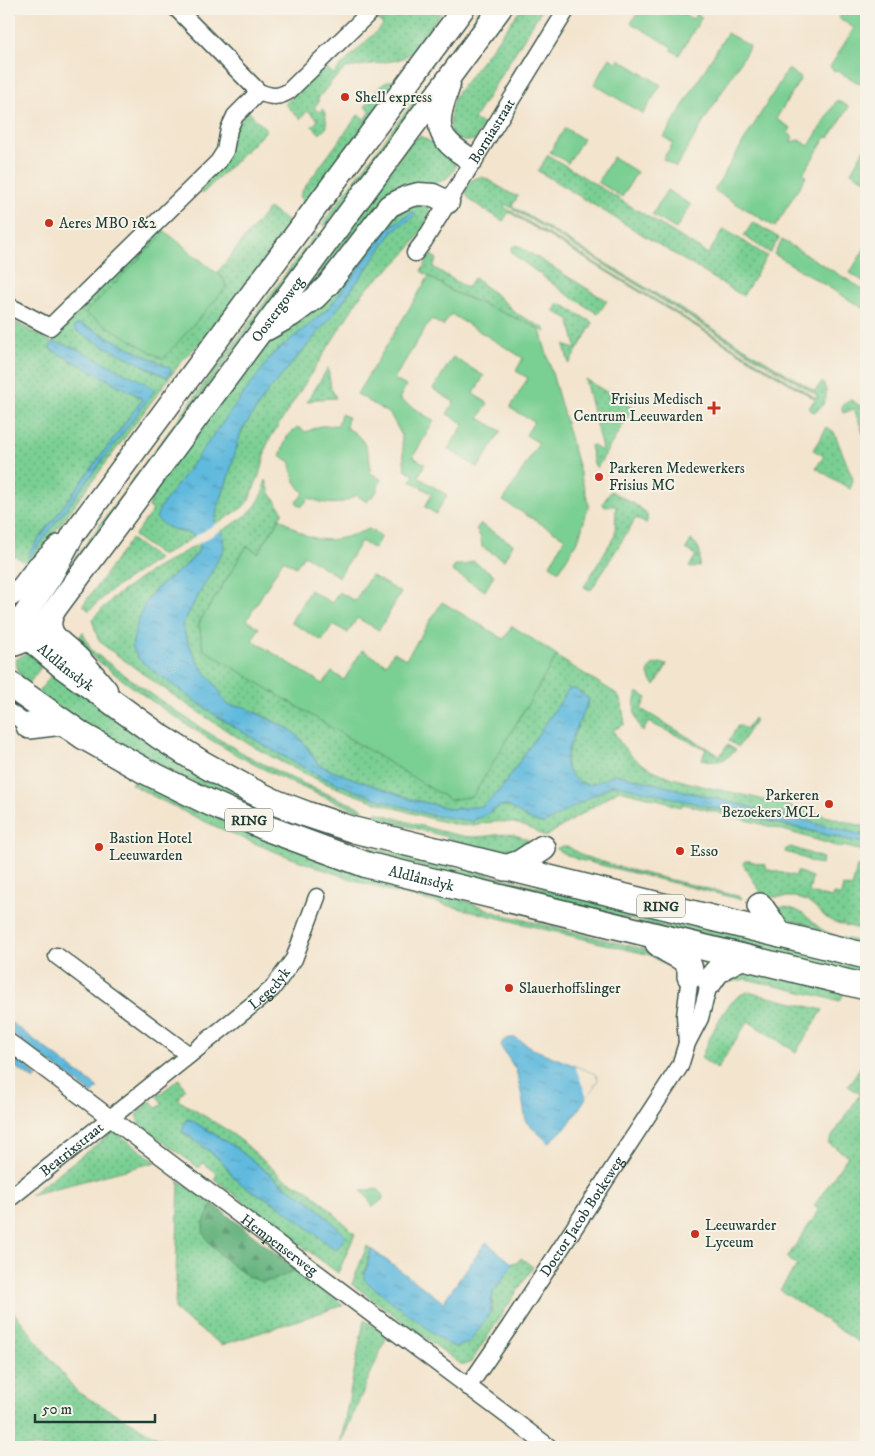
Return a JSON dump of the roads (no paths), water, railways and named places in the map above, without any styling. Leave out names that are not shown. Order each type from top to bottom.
[{"type":"main road","name":"Oostergoweg","points":[[14,637],[51,576],[74,533],[462,9]]},
{"type":"main road","name":"Oostergoweg","points":[[14,637],[44,624],[500,9]]},
{"type":"main road","points":[[454,70],[440,118],[440,127],[448,144],[472,160]]},
{"type":"main road","points":[[260,333],[292,315],[316,298],[389,206],[418,194],[434,196],[448,202]]},
{"type":"main road","name":"Oostergoweg","points":[[9,596],[22,588],[38,566],[74,533]]},
{"type":"main road","name":"Aldlânsdyk","points":[[54,611],[50,623],[54,636],[74,654],[124,711]]},
{"type":"main road","name":"Aldlânsdyk","points":[[14,637],[64,667],[159,736],[203,764],[250,790],[292,809],[354,830],[866,956]]},
{"type":"main road","points":[[9,671],[14,684],[13,696]]},
{"type":"main road","name":"Aldlânsdyk","points":[[13,696],[62,722],[145,771],[206,802],[269,829],[367,865],[866,988]]},
{"type":"main road","points":[[29,726],[62,722]]},
{"type":"main road","points":[[505,868],[520,863],[543,848]]},
{"type":"main road","points":[[760,906],[780,935]]},
{"type":"main road","points":[[644,934],[670,952],[683,958],[689,968],[700,979],[727,963],[742,957]]},
{"type":"street","points":[[177,9],[259,92],[267,96],[276,97],[282,96],[289,91],[372,9]]},
{"type":"street","name":"Borniastraat","points":[[415,253],[567,9]]},
{"type":"street","points":[[9,306],[50,327],[218,162],[225,151],[235,116],[259,92]]},
{"type":"street","points":[[13,696],[29,726]]},
{"type":"street","name":"Legedyk","points":[[111,1118],[272,989],[294,959],[317,897]]},
{"type":"street","points":[[57,956],[189,1055]]},
{"type":"street","name":"Doctor Jacob Botkeweg","points":[[468,1387],[680,1066],[687,1043],[685,1016],[700,979]]},
{"type":"street","name":"Hempenserweg","points":[[9,1042],[549,1447]]},
{"type":"street","name":"Beatrixstraat","points":[[9,1198],[111,1118]]},
{"type":"water","points":[[413,212],[415,216],[394,230],[334,314],[266,394],[241,432],[215,521],[223,534],[224,549],[182,625],[197,661],[224,700],[228,705],[242,706],[291,730],[301,739],[318,764],[332,771],[414,800],[452,809],[483,806],[500,790],[569,689],[575,689],[589,699],[571,741],[566,764],[570,773],[581,783],[592,784],[616,774],[866,836],[866,844],[618,785],[613,785],[594,795],[544,824],[530,820],[508,806],[500,806],[472,821],[431,815],[371,797],[321,777],[215,715],[138,658],[132,647],[142,611],[148,599],[153,592],[191,561],[200,547],[192,534],[169,527],[160,522],[156,518],[160,508],[273,354],[328,309],[391,226]]},
{"type":"water","points":[[78,324],[88,327],[170,368],[171,372],[167,377],[90,339],[75,330],[74,327]]},
{"type":"water","points":[[52,342],[69,346],[85,353],[155,390],[30,557],[28,554],[142,400],[133,393],[50,349]]},
{"type":"water","points":[[866,871],[866,908],[861,899],[860,886]]},
{"type":"water","points":[[9,1021],[97,1087],[97,1089],[92,1094],[9,1031]]},
{"type":"water","points":[[516,1038],[533,1049],[595,1074],[598,1080],[568,1125],[549,1143],[526,1122],[516,1070],[501,1047],[506,1039]]},
{"type":"water","points":[[9,1053],[33,1073],[36,1078],[34,1080],[9,1062]]},
{"type":"water","points":[[186,1120],[191,1120],[235,1147],[281,1183],[310,1201],[346,1236],[336,1250],[277,1204],[247,1188],[235,1179],[221,1160],[182,1131]]},
{"type":"water","points":[[486,1242],[513,1264],[493,1293],[490,1313],[469,1343],[455,1347],[448,1344],[364,1279],[371,1249],[443,1302]]},
{"type":"place","name":"Shell express","points":[[345,97]]},
{"type":"place","name":"Aeres MBO 1&2","points":[[49,223]]},
{"type":"place","name":"Frisius Medisch Centrum Leeuwarden","points":[[714,408]]},
{"type":"place","name":"Parkeren Medewerkers Frisius MC","points":[[599,477]]},
{"type":"place","name":"Parkeren Bezoekers MCL","points":[[829,804]]},
{"type":"place","name":"Bastion Hotel Leeuwarden","points":[[99,847]]},
{"type":"place","name":"Esso","points":[[680,851]]},
{"type":"place","name":"Slauerhoffslinger","points":[[509,988]]},
{"type":"place","name":"Leeuwarder Lyceum","points":[[695,1234]]}]
